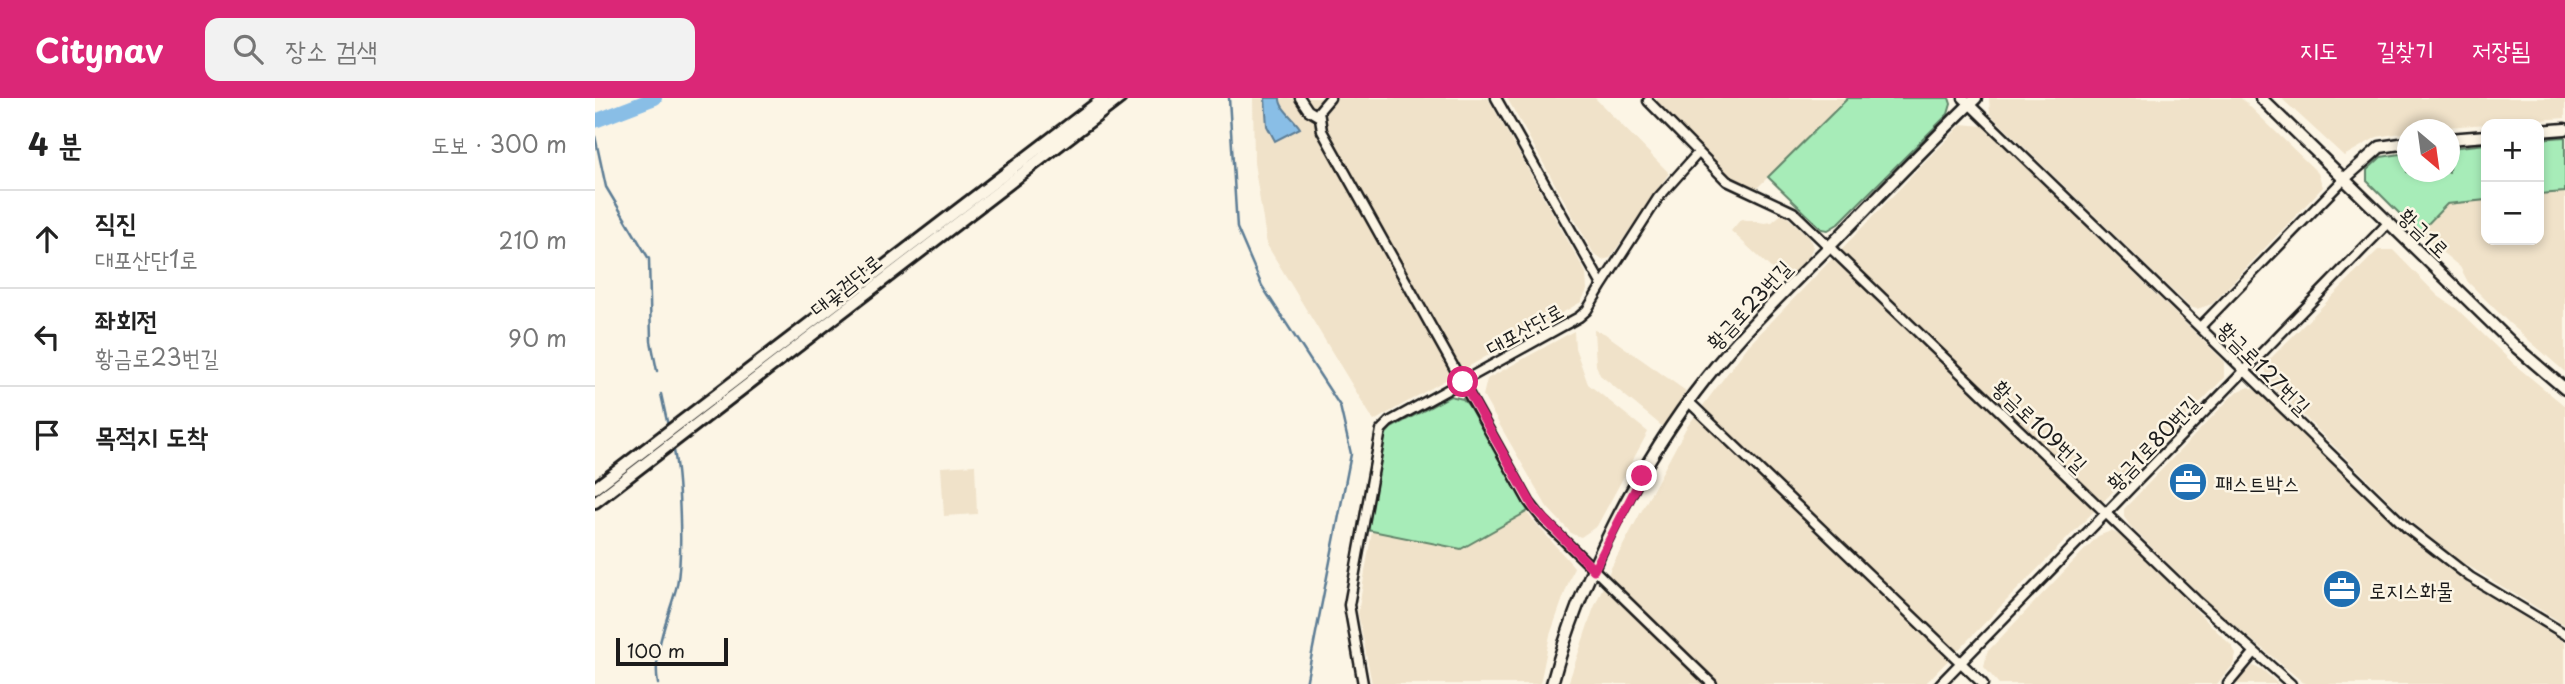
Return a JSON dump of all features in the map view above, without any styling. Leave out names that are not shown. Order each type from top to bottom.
[{"type":"main road","name":"대곶검단로","points":[[699,417],[1104,98]]},
{"type":"main road","name":"대곶검단로","points":[[595,502],[651,453],[1120,98]]},
{"type":"main road","name":"대곶검단로","points":[[595,488],[651,453]]},
{"type":"street","points":[[1300,98],[1308,110],[1319,114]]},
{"type":"street","points":[[1319,114],[1330,98]]},
{"type":"street","points":[[1496,98],[1602,285]]},
{"type":"street","name":"황금1로","points":[[2261,98],[2517,348],[2565,389]]},
{"type":"street","name":"황금로23번길","points":[[1552,684],[1568,632],[1594,570],[1642,476],[1689,401],[1743,334],[1969,100]]},
{"type":"street","name":"황금로127번길","points":[[1969,100],[2244,372],[2423,543],[2470,578],[2565,634]]},
{"type":"street","name":"황금로109번길","points":[[1648,102],[1727,181],[1787,208],[2254,653],[2291,684]]},
{"type":"street","points":[[1319,114],[1326,138],[1534,508],[1712,684]]},
{"type":"street","points":[[2544,131],[2565,129]]},
{"type":"street","points":[[2460,138],[2481,136]]},
{"type":"street","points":[[2200,327],[2344,179],[2381,147],[2397,145]]},
{"type":"street","name":"대포산단로","points":[[1363,684],[1349,605],[1379,435],[1389,422],[1584,314],[1658,198],[1698,153]]},
{"type":"street","name":"황금1로80번길","points":[[1940,684],[2388,223]]},
{"type":"street","points":[[1689,401],[1983,684]]},
{"type":"street","points":[[2228,684],[2254,653]]},
{"type":"shaded area","points":[[1253,98],[1488,98],[1586,273],[1587,290],[1581,302],[1374,421],[1267,245],[1254,163]]},
{"type":"shaded area","points":[[1507,98],[1595,98],[1669,173],[1610,258],[1602,260],[1594,254]]},
{"type":"shaded area","points":[[1650,98],[1848,98],[1756,189],[1729,177]]},
{"type":"shaded area","points":[[1989,98],[2241,98],[2318,173],[2323,187],[2212,304],[2197,309],[2190,307],[2158,277],[1990,114]]},
{"type":"shaded area","points":[[2281,98],[2565,98],[2565,118],[2481,119],[2481,124],[2460,126],[2460,119],[2397,119],[2397,134],[2377,137],[2344,156]]},
{"type":"shaded area","points":[[1962,124],[1983,126],[2224,361],[2224,378],[1925,684],[1568,684],[1593,610],[1611,568],[1686,428],[1748,346]]},
{"type":"shaded area","points":[[2565,192],[2565,372],[2508,322],[2468,282],[2460,267],[2419,233],[2447,204],[2481,201],[2481,245],[2544,245],[2544,194]]},
{"type":"shaded area","points":[[1783,213],[1809,237],[1813,247],[1809,256],[1786,282],[1731,231],[1741,219],[1772,222]]},
{"type":"shaded area","points":[[2378,250],[2393,250],[2438,296],[2457,309],[2515,365],[2565,406],[2565,625],[2457,559],[2410,521],[2267,380],[2265,364]]},
{"type":"shaded area","points":[[1594,330],[1604,333],[1686,391],[1663,427],[1600,375],[1596,365]]},
{"type":"shaded area","points":[[1574,331],[1575,348],[1588,384],[1648,432],[1597,526],[1581,537],[1572,534],[1547,507],[1483,396],[1487,379]]},
{"type":"shaded area","points":[[2249,387],[2262,394],[2418,545],[2469,584],[2565,642],[2565,684],[2305,684],[2216,610],[2131,527],[2124,517],[2124,509],[2236,392]]},
{"type":"shaded area","points":[[975,465],[977,514],[944,516],[941,467]]},
{"type":"shaded area","points":[[1526,512],[1574,567],[1550,635],[1540,684],[1372,684],[1358,613],[1372,531],[1461,549]]},
{"type":"shaded area","points":[[2111,531],[2120,535],[2232,646],[2236,654],[2233,665],[2217,684],[1999,684],[1984,667],[1987,652],[2098,536]]},
{"type":"shaded area","points":[[2253,666],[2262,669],[2278,684],[2233,684]]},
{"type":"green space","points":[[1848,98],[1949,98],[1951,104],[1948,114],[1838,224],[1828,230],[1822,229],[1768,177]]},
{"type":"green space","points":[[2565,137],[2565,192],[2544,194],[2544,139]]},
{"type":"green space","points":[[2481,145],[2481,201],[2447,204],[2419,233],[2367,181],[2367,170],[2381,157],[2397,155],[2397,182],[2460,182],[2460,147]]},
{"type":"green space","points":[[1450,396],[1463,399],[1471,408],[1528,511],[1461,549],[1367,530],[1383,437],[1391,428]]},
{"type":"water","points":[[1265,98],[1280,98],[1284,109],[1300,128],[1275,141],[1267,126]]},
{"type":"waterway","points":[[595,121],[655,98]]},
{"type":"waterway","points":[[1229,98],[1237,228],[1262,286],[1340,406],[1351,454],[1306,684]]},
{"type":"waterway","points":[[595,136],[606,187],[649,259],[651,341],[657,371]]},
{"type":"waterway","points":[[661,394],[668,426]]},
{"type":"waterway","points":[[658,684],[659,646],[679,572],[680,516],[673,446]]},
{"type":"place","name":"패스트박스","points":[[2188,482]]},
{"type":"place","name":"로지스화물","points":[[2342,589]]},
{"type":"route","points":[[1463,382],[1534,508],[1594,570],[1642,476]]}]
